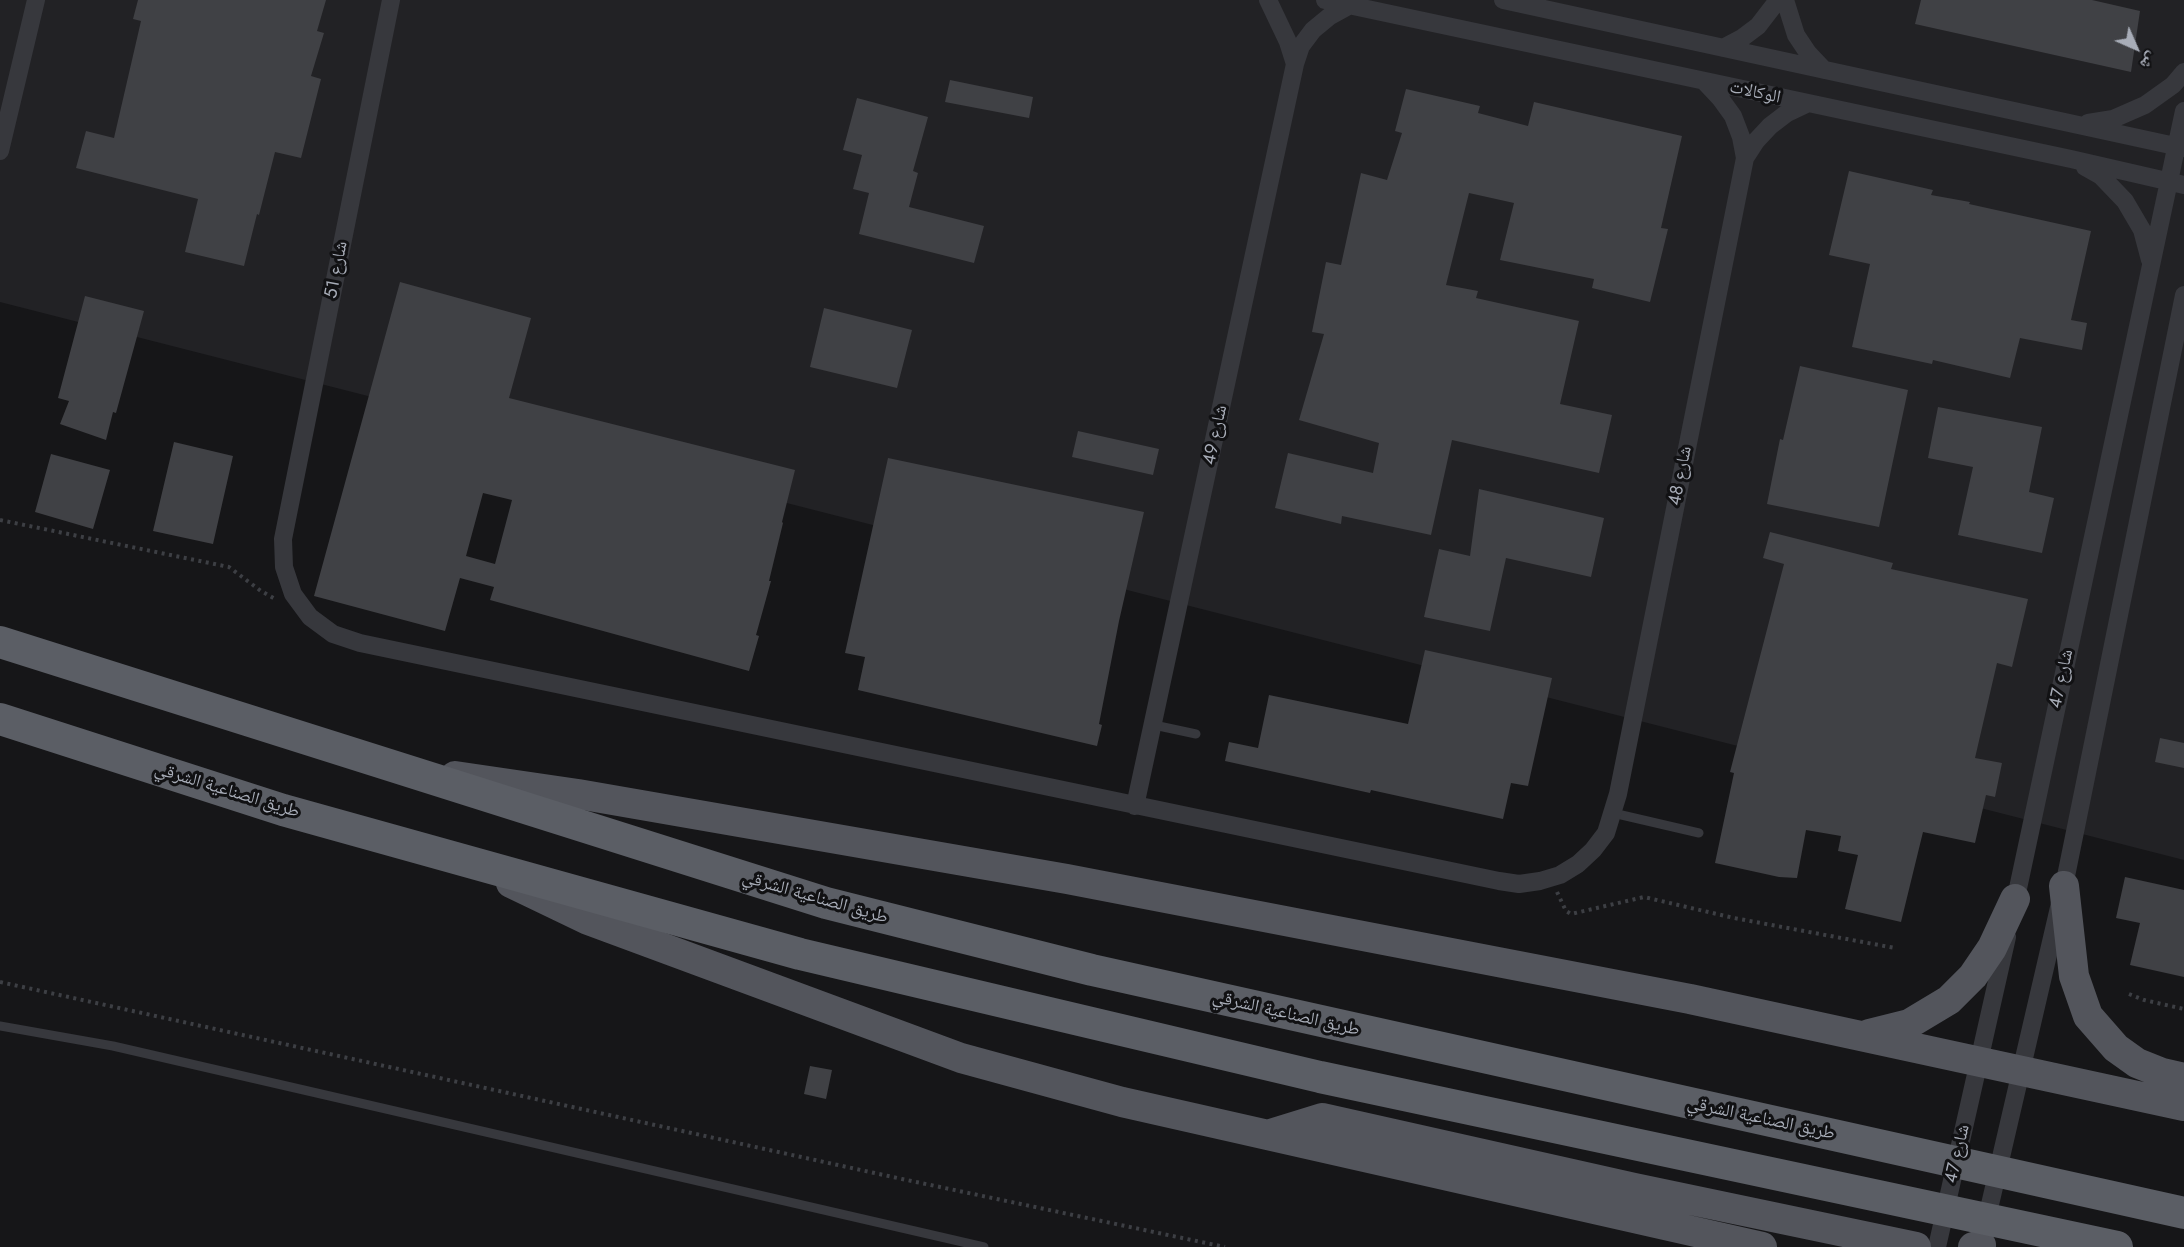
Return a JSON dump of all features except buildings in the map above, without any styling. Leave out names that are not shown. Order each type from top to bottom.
[{"type":"highway","name":"طريق الصناعية الشرقي","points":[[0,642],[826,903],[1092,970],[2184,1213]]},
{"type":"highway","name":"طريق الصناعية الشرقي","points":[[0,719],[283,810],[800,954],[1320,1077],[2117,1247]]},
{"type":"main road","name":"طريق الصناعية الشرقي","points":[[401,768],[579,794],[1067,879],[1690,999],[2184,1106]]},
{"type":"main road","name":"طريق الصناعية الشرقي","points":[[457,857],[588,920],[961,1058],[1122,1102],[1762,1247]]},
{"type":"main road","points":[[2064,886],[2074,976],[2088,1016],[2116,1048],[2137,1063],[2162,1073],[2184,1078]]},
{"type":"main road","points":[[1859,1035],[1879,1033],[1909,1024],[1949,1000],[1973,976],[1992,948],[2015,899]]},
{"type":"main road","points":[[1267,1135],[1322,1118],[1634,1188],[1916,1247]]},
{"type":"street","points":[[0,151],[36,0]]},
{"type":"street","name":"شارع 51","points":[[310,617],[293,594],[284,567],[282,539],[391,0]]},
{"type":"street","points":[[1268,0],[1288,42],[1295,64]]},
{"type":"street","name":"الوكالات","points":[[1325,0],[2071,159],[2176,184]]},
{"type":"street","name":"الوكالات","points":[[1503,0],[2180,147]]},
{"type":"street","points":[[1723,48],[1758,26],[1779,0]]},
{"type":"street","points":[[1785,0],[1796,35],[1808,53],[1824,70]]},
{"type":"street","name":"شارع 49","points":[[1135,806],[1295,64],[1301,46],[1312,30],[1330,16],[1350,5]]},
{"type":"street","points":[[2079,125],[2113,119],[2145,105],[2173,85],[2184,72]]},
{"type":"street","name":"شارع 48","points":[[1705,82],[1733,116],[1741,137],[1745,158]]},
{"type":"street","name":"شارع 48","points":[[1613,813],[1745,158],[1770,126],[1787,113],[1806,104]]},
{"type":"street","name":"شارع 47","points":[[1936,1247],[2015,899],[2151,264],[2176,184],[2184,111]]},
{"type":"street","points":[[2071,159],[2101,176],[2125,201],[2142,230],[2151,264]]},
{"type":"street","points":[[1978,1246],[2064,886],[2184,295]]},
{"type":"street","points":[[310,617],[333,634],[360,643],[1499,881],[1519,884],[1560,875],[1578,864],[1593,850],[1606,833],[1613,813]]},
{"type":"lane","points":[[1154,725],[1196,734]]},
{"type":"lane","points":[[1613,813],[1699,833]]},
{"type":"lane","points":[[0,1026],[124,1049],[984,1247]]},
{"type":"path","points":[[0,520],[229,567],[261,591],[310,617]]},
{"type":"path","points":[[1550,878],[1566,911],[1571,914],[1644,897],[1734,918],[1895,948]]},
{"type":"path","points":[[0,982],[902,1179],[1225,1247]]},
{"type":"path","points":[[2129,994],[2144,1000],[2184,1009]]},
{"type":"shaded area","points":[[0,0],[2184,0],[2184,860],[0,302]]}]
